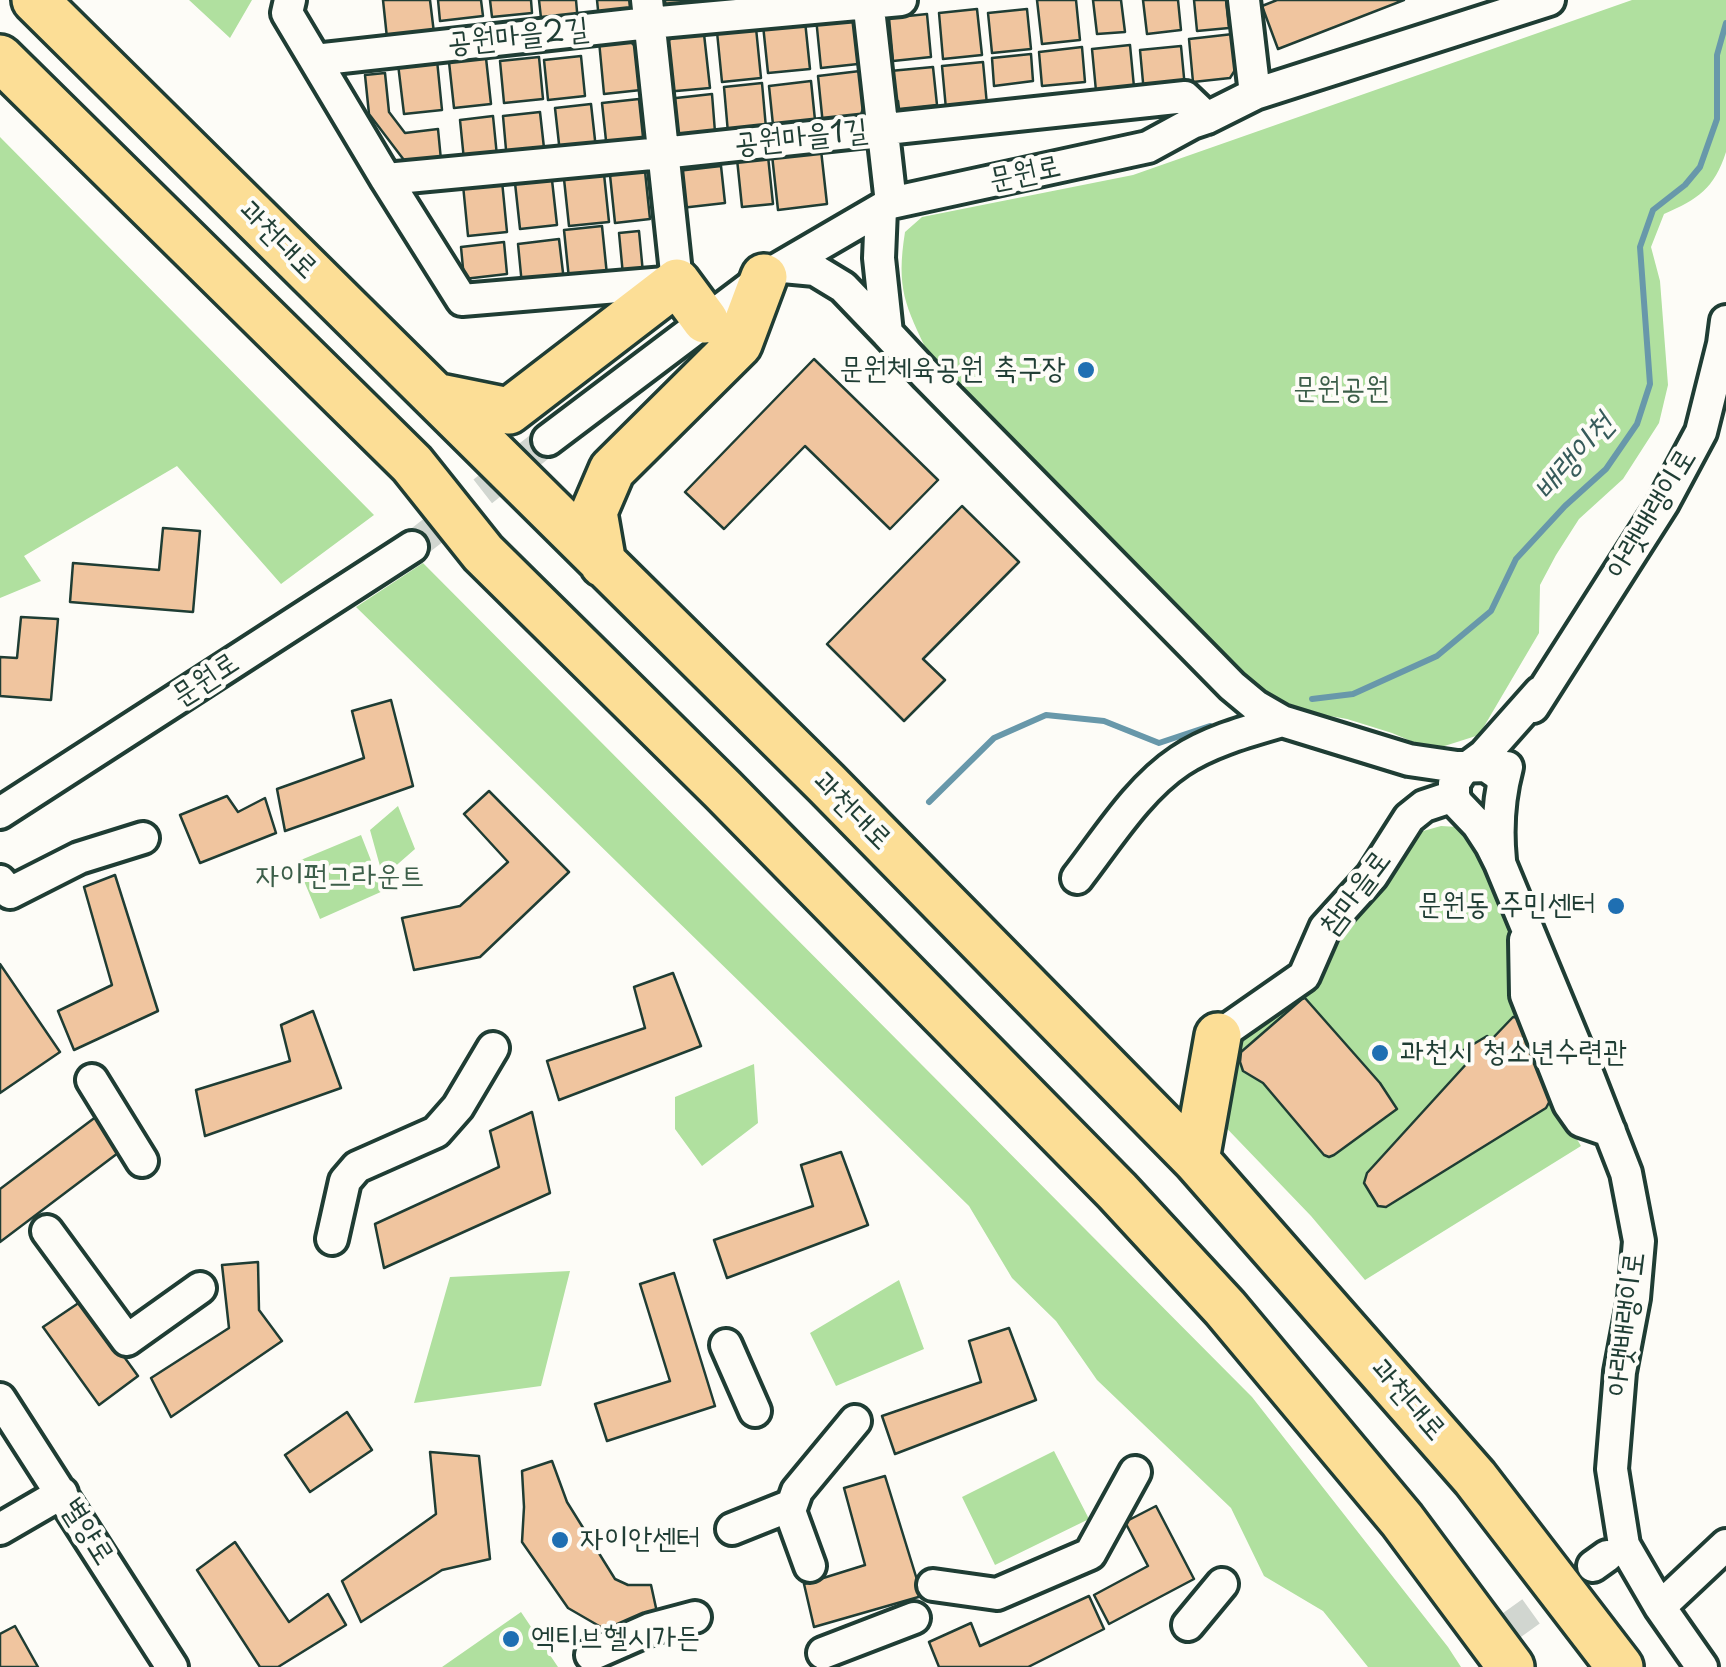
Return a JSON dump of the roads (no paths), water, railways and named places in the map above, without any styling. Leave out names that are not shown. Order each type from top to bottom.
[{"type":"highway","name":"과천대로","points":[[35,0],[826,783],[1196,1160],[1476,1478],[1620,1667]]},
{"type":"highway","points":[[0,58],[412,464],[483,554],[722,790],[1129,1204],[1225,1308],[1402,1520],[1511,1667]]},
{"type":"highway","points":[[603,564],[594,512],[612,470],[739,344],[774,272]]},
{"type":"highway","points":[[434,396],[509,411],[678,282],[705,320]]},
{"type":"highway","points":[[1196,1160],[1218,1036]]},
{"type":"street","points":[[290,0],[287,13],[462,300],[678,282],[648,11]]},
{"type":"street","name":"공원마을2길","points":[[315,60],[648,11],[901,0]]},
{"type":"street","points":[[1244,0],[1255,94]]},
{"type":"street","name":"문원로","points":[[548,440],[774,272],[886,206],[1148,147],[1255,94],[1548,0]]},
{"type":"street","points":[[868,2],[882,129],[886,206],[879,258],[887,333]]},
{"type":"street","name":"공원마을1길","points":[[386,179],[662,154],[1185,97],[1207,118]]},
{"type":"street","points":[[774,272],[816,270],[843,287],[1232,686],[1256,706],[1282,720],[1409,760],[1457,768],[1461,791],[1500,863]]},
{"type":"street","name":"아랫배랭이로","points":[[1540,692],[1663,503],[1700,432],[1726,321]]},
{"type":"street","name":"문원로","points":[[0,813],[412,547]]},
{"type":"street","points":[[1461,791],[1484,755],[1540,692]]},
{"type":"street","points":[[1500,863],[1498,819],[1502,792],[1520,733],[1540,692]]},
{"type":"street","points":[[1077,878],[1146,790],[1181,761],[1234,736],[1282,720]]},
{"type":"street","points":[[1461,791],[1486,766],[1493,769],[1502,792]]},
{"type":"street","name":"참마을로","points":[[1218,1036],[1304,976],[1324,928],[1372,876],[1408,818],[1424,806],[1461,791],[1482,815],[1490,812],[1502,792]]},
{"type":"street","points":[[0,880],[10,893],[79,858],[143,838]]},
{"type":"street","name":"아랫배랭이로","points":[[1500,863],[1626,1172],[1639,1241],[1634,1298],[1620,1372],[1612,1469],[1624,1544],[1702,1667]]},
{"type":"street","points":[[332,1238],[345,1181],[356,1168],[436,1132],[458,1107],[493,1048]]},
{"type":"street","points":[[92,1080],[142,1161]]},
{"type":"street","points":[[47,1231],[127,1340],[200,1288]]},
{"type":"street","points":[[726,1345],[756,1411]]},
{"type":"street","name":"별양로","points":[[0,1399],[172,1667]]},
{"type":"street","points":[[810,1566],[790,1511],[797,1491],[855,1421]]},
{"type":"street","points":[[933,1584],[997,1594],[1090,1554],[1135,1472]]},
{"type":"street","points":[[0,1529],[62,1494]]},
{"type":"street","points":[[732,1529],[792,1505]]},
{"type":"street","points":[[1660,1606],[1726,1545]]},
{"type":"street","points":[[1188,1624],[1222,1584]]},
{"type":"street","points":[[591,1655],[650,1629],[696,1618]]},
{"type":"street","points":[[824,1653],[914,1618]]},
{"type":"waterway","name":"배랭이천","points":[[1312,699],[1353,694],[1437,656],[1491,611],[1516,559],[1606,469],[1637,424],[1650,384],[1640,247],[1653,210],[1685,185],[1700,167],[1717,119],[1717,55],[1726,23]]},
{"type":"waterway","name":"배랭이천","points":[[929,802],[994,738],[1046,715],[1104,721],[1159,743],[1210,726]]},
{"type":"tunnel","points":[[412,547],[548,440]]},
{"type":"tunnel","points":[[1470,1655],[1575,1580]]},
{"type":"place","name":"문원체육공원 축구장","points":[[1086,370]]},
{"type":"place","name":"문원동 주민센터","points":[[1616,906]]},
{"type":"place","name":"과천시 청소년수련관","points":[[1380,1053]]},
{"type":"place","name":"자이안센터","points":[[560,1540]]},
{"type":"place","name":"엑티브헬시가든","points":[[511,1639]]},
{"type":"park label","name":"문원공원","points":[[1341,390]]},
{"type":"park label","name":"자이펀그라운트","points":[[340,877]]}]
